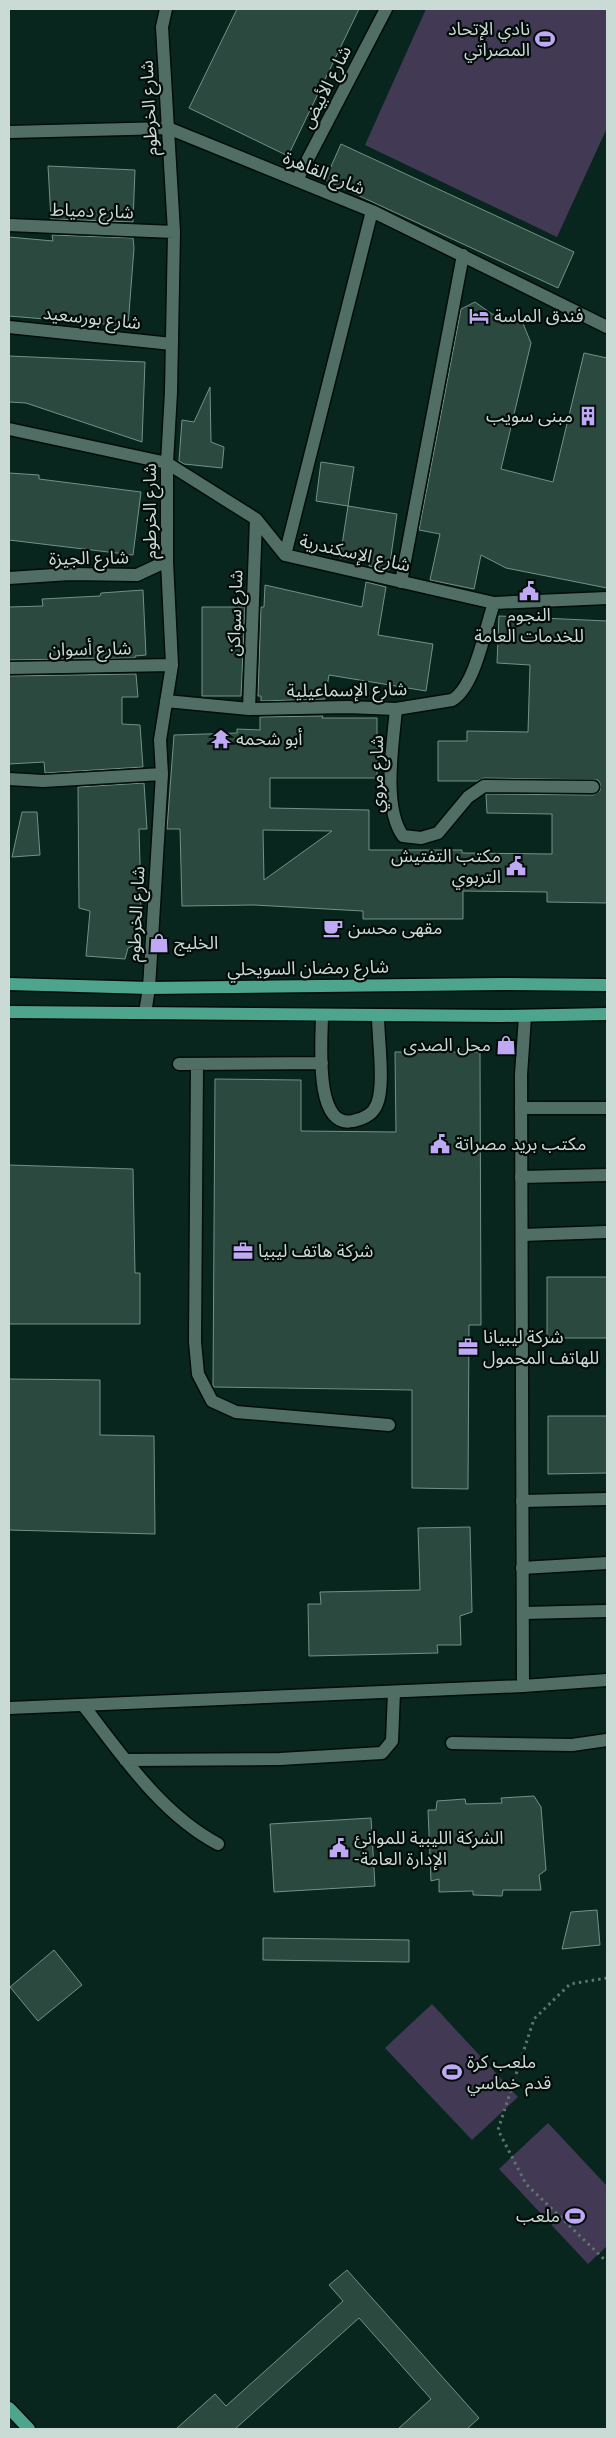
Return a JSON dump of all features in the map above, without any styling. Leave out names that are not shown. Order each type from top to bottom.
[{"type":"main road","name":"شارع رمضان السويحلي","points":[[9,984],[149,988],[492,984],[607,985]]},
{"type":"main road","points":[[9,1012],[378,1016],[607,1014]]},
{"type":"main road","points":[[9,2408],[29,2429]]},
{"type":"street","name":"شارع الخرطوم","points":[[145,1013],[149,988],[162,774],[160,740],[172,665],[167,561],[167,463],[174,232],[162,27],[166,9]]},
{"type":"street","name":"شارع الأبيض","points":[[297,180],[386,9]]},
{"type":"street","name":"شارع القاهرة","points":[[9,132],[168,128],[372,211],[607,327]]},
{"type":"street","points":[[285,555],[372,211]]},
{"type":"street","name":"شارع دمياط","points":[[9,225],[174,232]]},
{"type":"street","points":[[401,582],[463,255]]},
{"type":"street","name":"شارع بورسعيد","points":[[9,327],[172,344]]},
{"type":"street","name":"شارع الإسكندرية","points":[[9,430],[167,463],[256,519],[285,555],[494,603],[607,598]]},
{"type":"street","name":"شارع سواكن","points":[[249,709],[256,519]]},
{"type":"street","name":"شارع الجيزة","points":[[9,578],[70,574],[137,575],[167,561]]},
{"type":"street","name":"شارع الإسماعيلية","points":[[166,701],[249,709],[347,707],[396,709],[452,700],[460,695],[468,683],[494,603]]},
{"type":"street","name":"شارع أسوان","points":[[9,668],[172,665]]},
{"type":"street","name":"شارع مروي","points":[[396,709],[392,762],[392,812],[396,827],[403,836],[421,838],[438,833],[468,797],[484,786],[593,787]]},
{"type":"street","points":[[9,779],[43,781],[162,774]]},
{"type":"street","points":[[322,1015],[322,1063],[326,1104],[336,1118],[349,1122],[366,1118],[377,1104],[380,1076],[378,1016]]},
{"type":"street","points":[[523,1686],[521,1108],[525,1016]]},
{"type":"street","points":[[179,1064],[322,1063]]},
{"type":"street","points":[[197,1064],[195,1342],[198,1374],[201,1381],[212,1401],[236,1412],[389,1425]]},
{"type":"street","points":[[521,1108],[607,1108]]},
{"type":"street","points":[[521,1177],[607,1175]]},
{"type":"street","points":[[522,1235],[607,1232]]},
{"type":"street","points":[[522,1502],[607,1499]]},
{"type":"street","points":[[522,1568],[607,1563]]},
{"type":"street","points":[[523,1613],[607,1611]]},
{"type":"street","points":[[9,1708],[523,1686],[607,1680]]},
{"type":"street","points":[[126,1760],[280,1759],[382,1753],[392,1741],[394,1692]]},
{"type":"street","points":[[83,1705],[144,1783],[198,1834],[218,1844]]},
{"type":"street","points":[[452,1743],[572,1745],[607,1740]]},
{"type":"path","points":[[607,1978],[570,1984],[534,2019],[498,2130],[526,2184],[607,2262]]},
{"type":"shaded area","points":[[426,9],[607,9],[607,128],[557,237],[365,145]]},
{"type":"shaded area","name":"ملعب كرة قدم خماسي","points":[[432,2004],[518,2097],[472,2140],[385,2048]]},
{"type":"shaded area","name":"ملعب","points":[[548,2123],[607,2186],[607,2246],[588,2264],[499,2169]]},
{"type":"building","points":[[237,9],[359,9],[288,156],[189,108]]},
{"type":"building","points":[[341,144],[574,252],[558,288],[325,180]]},
{"type":"building","points":[[48,166],[135,170],[133,222],[51,219]]},
{"type":"building","points":[[52,235],[133,238],[134,248],[128,326],[9,316],[9,237],[53,241]]},
{"type":"building","points":[[475,302],[492,314],[522,321],[531,343],[501,469],[553,482],[584,353],[607,358],[607,588],[506,568],[481,555],[474,589],[430,580],[440,534],[419,530],[461,309]]},
{"type":"building","points":[[9,356],[145,362],[142,442],[26,403],[9,402]]},
{"type":"building","points":[[210,387],[211,442],[224,447],[222,468],[184,464],[179,461],[182,420],[194,422]]},
{"type":"building","points":[[321,462],[354,467],[348,506],[316,501]]},
{"type":"building","points":[[9,473],[39,475],[39,479],[141,492],[133,555],[9,540]]},
{"type":"building","points":[[348,506],[397,514],[389,570],[369,566],[370,562],[340,558]]},
{"type":"building","points":[[366,582],[386,587],[378,635],[433,644],[426,691],[329,675],[325,699],[261,701],[261,696],[258,696],[261,607],[264,607],[265,585],[362,607]]},
{"type":"building","points":[[143,590],[146,655],[135,656],[135,658],[9,660],[9,607],[43,606],[42,599],[100,596],[101,593]]},
{"type":"building","points":[[202,607],[245,607],[241,696],[202,696]]},
{"type":"building","points":[[499,616],[607,621],[607,903],[547,902],[547,892],[463,891],[463,919],[363,919],[363,911],[254,905],[182,906],[180,829],[167,829],[174,735],[237,733],[237,729],[260,730],[260,717],[323,716],[322,718],[377,718],[377,778],[270,778],[270,808],[369,810],[369,850],[462,850],[462,853],[552,854],[552,814],[487,813],[486,794],[593,795],[600,791],[598,780],[484,778],[477,781],[438,781],[438,741],[467,741],[467,731],[528,732],[530,665],[497,663]],"holes":[[[263,830],[332,831],[264,880]]]},
{"type":"building","points":[[136,674],[138,697],[122,697],[122,724],[140,725],[143,767],[45,773],[44,762],[9,764],[9,676]]},
{"type":"building","points":[[144,783],[147,829],[139,829],[141,898],[139,943],[128,948],[125,959],[86,956],[90,911],[79,908],[78,787]]},
{"type":"building","points":[[22,812],[37,812],[40,855],[12,857]]},
{"type":"building","points":[[395,1052],[480,1052],[481,1325],[469,1325],[468,1489],[412,1488],[412,1390],[214,1387],[213,1385],[215,1079],[301,1080],[301,1131],[396,1132]]},
{"type":"building","points":[[9,1165],[133,1169],[135,1273],[140,1273],[140,1324],[9,1324]]},
{"type":"building","points":[[547,1277],[607,1277],[607,1338],[547,1338]]},
{"type":"building","points":[[9,1379],[100,1380],[100,1435],[154,1436],[155,1534],[9,1530]]},
{"type":"building","points":[[548,1416],[607,1416],[607,1473],[548,1474]]},
{"type":"building","points":[[470,1527],[472,1612],[460,1616],[461,1645],[437,1645],[438,1653],[309,1656],[308,1604],[321,1604],[320,1592],[420,1590],[418,1528]]},
{"type":"building","points":[[534,1796],[541,1807],[546,1870],[539,1875],[541,1890],[503,1890],[502,1896],[473,1895],[473,1891],[439,1892],[439,1879],[431,1881],[428,1810],[436,1810],[437,1801],[465,1799],[466,1804],[502,1803],[501,1798]]},
{"type":"building","points":[[371,1818],[375,1886],[274,1892],[270,1824]]},
{"type":"building","points":[[597,1910],[600,1945],[562,1949],[571,1912]]},
{"type":"building","points":[[263,1938],[409,1940],[409,1962],[263,1960]]},
{"type":"building","points":[[54,1950],[82,1985],[38,2021],[10,1987]]},
{"type":"building","points":[[347,2270],[479,2418],[467,2429],[398,2429],[431,2399],[359,2318],[235,2429],[176,2429],[215,2394],[226,2406],[343,2301],[329,2285]]},
{"type":"place","name":"نادي الإتحاد المصراتي","points":[[545,39]]},
{"type":"place","name":"فندق الماسة","points":[[479,316]]},
{"type":"place","name":"مبنى سويب","points":[[588,416]]},
{"type":"place","name":"النجوم للخدمات العامة","points":[[529,591]]},
{"type":"place","name":"أبو شحمه","points":[[221,739]]},
{"type":"place","name":"مكتب التفتيش التربوي","points":[[516,866]]},
{"type":"place","name":"مقهى محسن","points":[[333,928]]},
{"type":"place","name":"الخليج","points":[[159,943]]},
{"type":"place","name":"محل الصدى","points":[[506,1045]]},
{"type":"place","name":"مكتب بريد مصراتة","points":[[440,1144]]},
{"type":"place","name":"شركة هاتف ليبيا","points":[[243,1251]]},
{"type":"place","name":"شركة ليبيانا للهاتف المحمول","points":[[468,1347]]},
{"type":"place","name":"الشركة الليبية للموانئ -الإدارة العامة","points":[[339,1848]]},
{"type":"place","name":"ملعب كرة قدم خماسي","points":[[452,2072]]},
{"type":"place","name":"ملعب","points":[[575,2216]]}]
